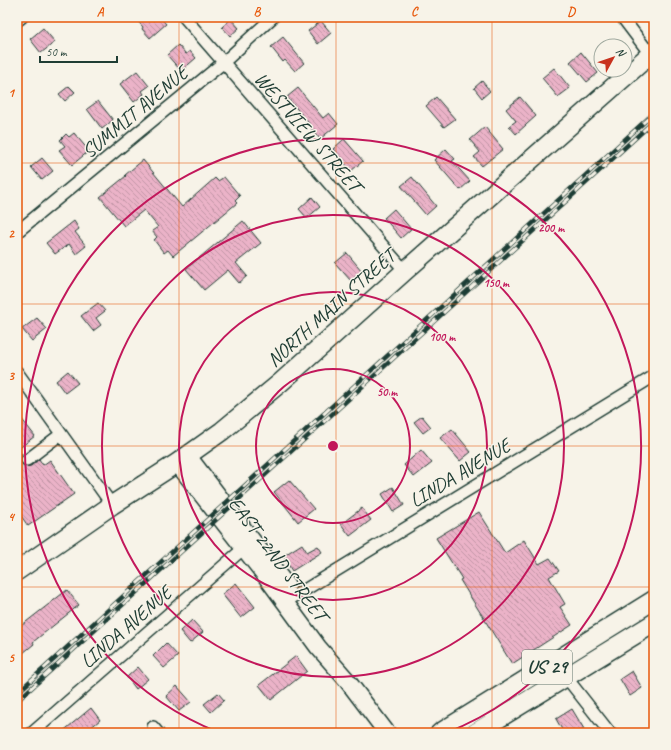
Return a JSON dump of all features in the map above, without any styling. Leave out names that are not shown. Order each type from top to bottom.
[{"type":"main road","name":"NORTH MAIN STREET","points":[[17,571],[112,505],[182,460],[222,431],[280,383],[405,270],[652,53]]},
{"type":"main road","name":"EAST 22ND STREET","points":[[182,460],[244,548],[290,599]]},
{"type":"main road","name":"EAST 22ND STREET","points":[[182,460],[290,599],[318,646],[346,679],[387,733]]},
{"type":"main road","name":"US 29","points":[[440,733],[654,600]]},
{"type":"main road","name":"US 29","points":[[475,733],[654,624]]},
{"type":"street","points":[[17,21],[22,17]]},
{"type":"street","name":"WESTVIEW STREET","points":[[184,17],[405,270]]},
{"type":"street","name":"SUMMIT AVENUE","points":[[17,232],[224,62],[273,17]]},
{"type":"street","points":[[622,17],[652,53]]},
{"type":"street","points":[[17,372],[112,505]]},
{"type":"street","name":"LINDA AVENUE","points":[[290,599],[654,376]]},
{"type":"street","points":[[27,460],[61,434]]},
{"type":"street","name":"LINDA AVENUE","points":[[32,733],[244,548]]},
{"type":"street","points":[[566,677],[610,733]]},
{"type":"building","points":[[134,17],[160,17],[166,24],[150,38]]},
{"type":"building","points":[[231,19],[239,28],[230,36],[222,27]]},
{"type":"building","points":[[321,21],[331,33],[318,44],[308,31]]},
{"type":"building","points":[[43,28],[55,42],[41,53],[30,39]]},
{"type":"building","points":[[283,37],[304,63],[295,71],[285,60],[283,62],[271,47]]},
{"type":"building","points":[[178,45],[186,54],[190,51],[196,58],[181,71],[167,55]]},
{"type":"building","points":[[581,52],[593,67],[593,77],[587,82],[570,62]]},
{"type":"building","points":[[554,68],[570,88],[558,97],[542,78]]},
{"type":"building","points":[[137,71],[149,86],[142,91],[144,94],[134,102],[120,84]]},
{"type":"building","points":[[482,81],[490,91],[482,98],[474,88]]},
{"type":"building","points":[[69,86],[75,92],[65,101],[59,94]]},
{"type":"building","points":[[298,88],[323,118],[329,113],[338,124],[320,139],[287,97]]},
{"type":"building","points":[[436,97],[455,119],[444,127],[426,106]]},
{"type":"building","points":[[520,97],[536,116],[516,134],[509,126],[516,121],[506,109]]},
{"type":"building","points":[[98,101],[113,120],[102,129],[87,109]]},
{"type":"building","points":[[485,127],[503,149],[482,166],[474,157],[480,152],[470,140]]},
{"type":"building","points":[[74,133],[89,151],[72,165],[59,150],[65,146],[60,140],[66,134],[69,137]]},
{"type":"building","points":[[344,139],[363,161],[351,171],[333,149]]},
{"type":"building","points":[[446,149],[455,159],[452,161],[470,181],[460,190],[434,160]]},
{"type":"building","points":[[42,158],[53,171],[42,180],[31,167]]},
{"type":"building","points":[[143,160],[182,207],[215,178],[218,181],[224,177],[240,196],[235,201],[237,203],[173,256],[168,250],[164,253],[154,240],[157,237],[152,231],[158,227],[144,210],[124,226],[100,197]]},
{"type":"building","points":[[412,177],[436,206],[426,215],[401,186]]},
{"type":"building","points":[[312,197],[320,207],[307,218],[299,209]]},
{"type":"building","points":[[394,209],[411,229],[401,238],[384,218]]},
{"type":"building","points":[[74,221],[79,229],[75,232],[86,246],[76,254],[69,244],[55,254],[46,243]]},
{"type":"building","points":[[243,221],[261,243],[236,263],[247,276],[239,283],[228,270],[204,290],[186,269]]},
{"type":"building","points":[[347,253],[362,271],[351,281],[335,263]]},
{"type":"building","points":[[98,303],[105,311],[96,318],[101,325],[93,331],[81,316]]},
{"type":"building","points":[[37,318],[47,329],[32,341],[22,329]]},
{"type":"building","points":[[68,371],[78,383],[65,393],[56,381]]},
{"type":"building","points":[[17,413],[35,436],[17,450]]},
{"type":"building","points":[[422,416],[431,427],[423,433],[414,422]]},
{"type":"building","points":[[452,429],[471,452],[460,461],[440,438]]},
{"type":"building","points":[[421,450],[432,463],[414,477],[404,465]]},
{"type":"building","points":[[22,453],[20,461],[25,467],[31,466],[39,459],[43,465],[50,460],[74,494],[28,526],[17,510],[17,457]]},
{"type":"building","points":[[289,480],[314,509],[298,522],[274,492]]},
{"type":"building","points":[[393,487],[404,505],[393,512],[382,494]]},
{"type":"building","points":[[362,508],[371,520],[350,536],[341,524]]},
{"type":"building","points":[[479,512],[505,553],[524,540],[539,564],[550,558],[559,571],[549,577],[565,604],[560,607],[572,625],[512,664],[436,538]]},
{"type":"building","points":[[302,544],[307,552],[318,546],[322,552],[292,571],[283,556]]},
{"type":"building","points":[[236,583],[255,607],[241,618],[222,594]]},
{"type":"building","points":[[67,590],[79,605],[33,642],[34,644],[17,658],[17,629]]},
{"type":"building","points":[[192,620],[203,632],[190,643],[180,631]]},
{"type":"building","points":[[166,643],[178,656],[164,668],[153,656]]},
{"type":"building","points":[[296,656],[307,671],[271,700],[259,685]]},
{"type":"building","points":[[138,667],[148,679],[136,689],[127,677]]},
{"type":"building","points":[[632,671],[642,688],[630,696],[620,679]]},
{"type":"building","points":[[177,686],[191,702],[179,711],[166,696]]},
{"type":"building","points":[[218,693],[224,700],[211,712],[204,704]]},
{"type":"building","points":[[91,708],[100,720],[84,733],[61,733]]},
{"type":"building","points":[[572,709],[584,729],[578,733],[564,733],[556,719]]},
{"type":"tunnel","points":[[17,466],[27,460]]},
{"type":"railway","points":[[17,693],[654,113]]},
{"type":"railway","points":[[17,701],[654,121]]}]
